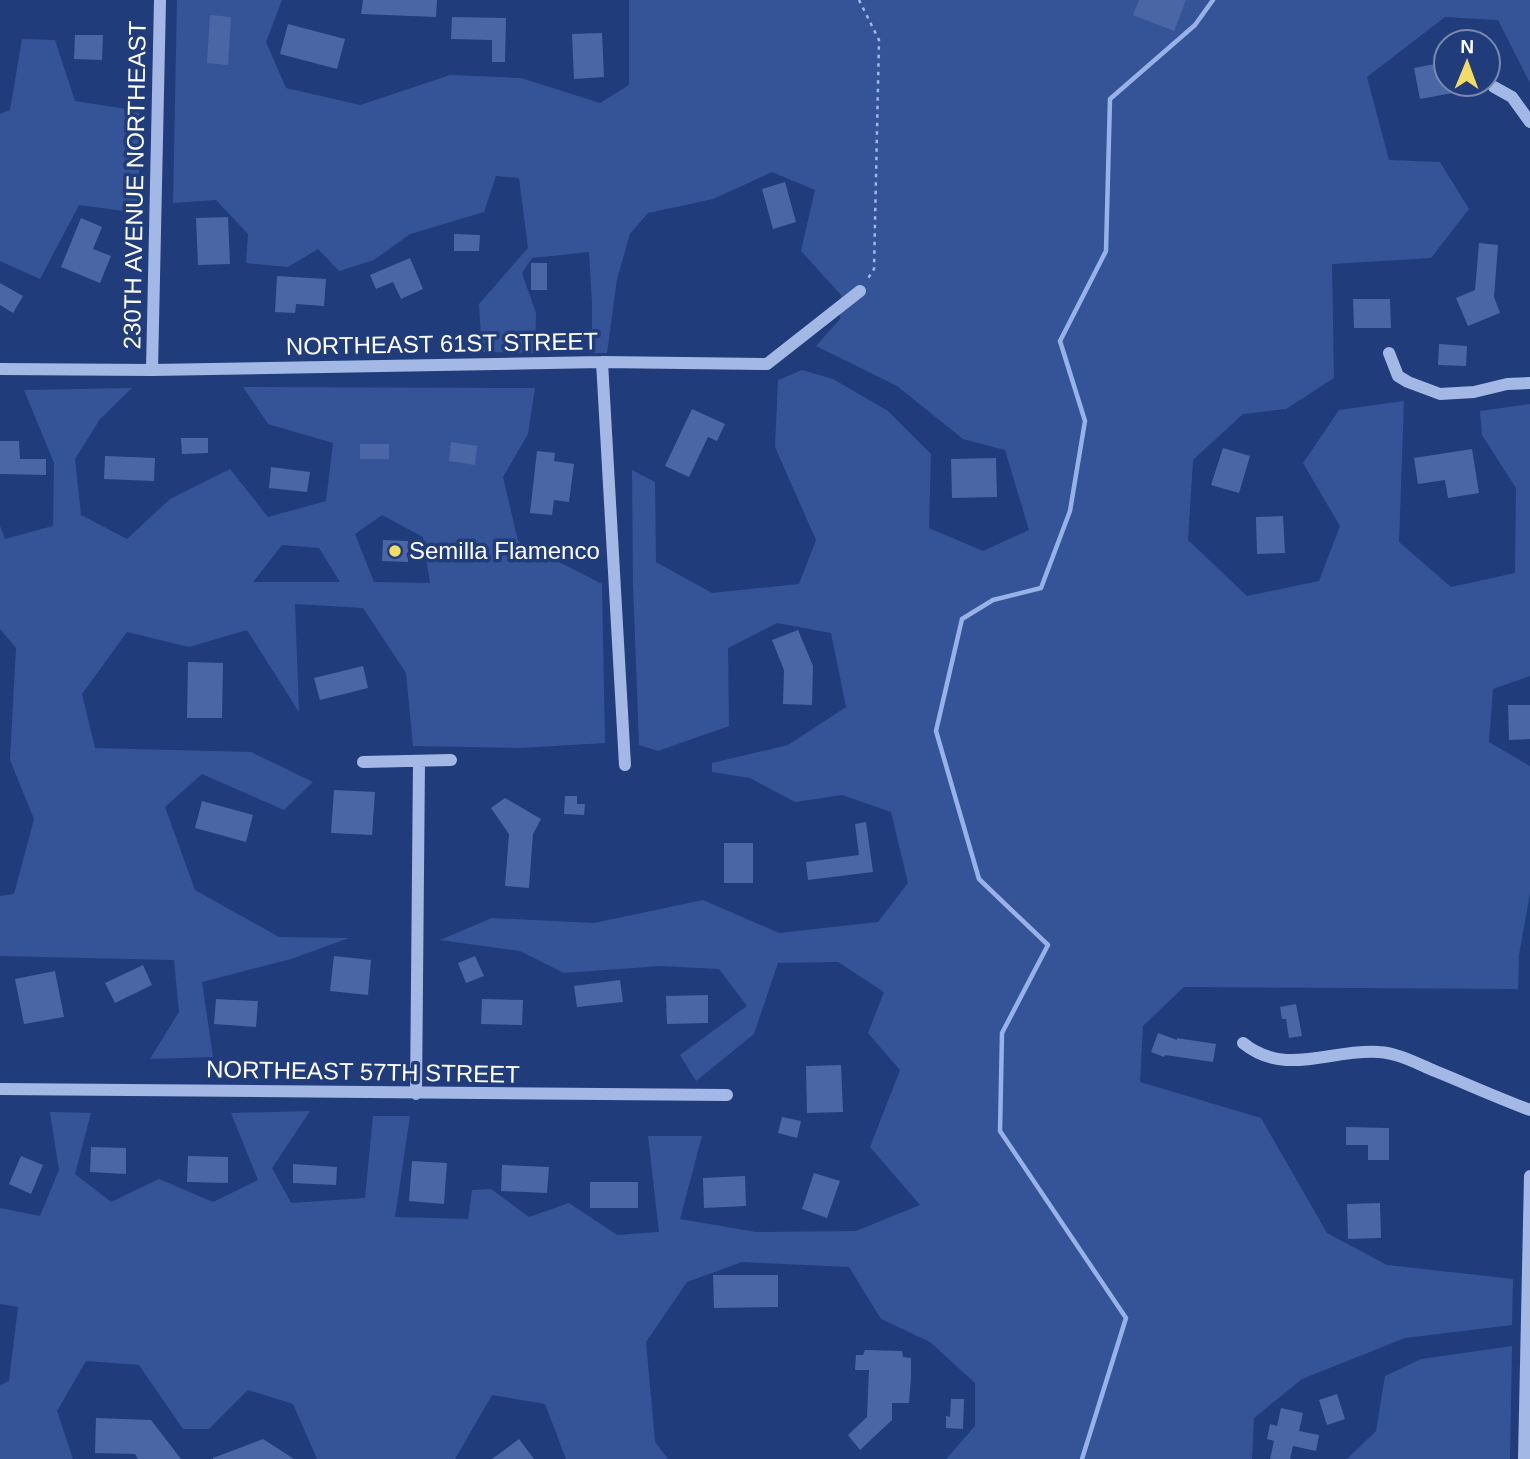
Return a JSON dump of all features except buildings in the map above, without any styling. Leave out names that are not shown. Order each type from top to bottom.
[{"type":"street","name":"230TH AVENUE NORTHEAST","points":[[152,370],[160,0]]},
{"type":"street","points":[[1502,91],[1512,97],[1530,122]]},
{"type":"street","name":"NORTHEAST 61ST STREET","points":[[0,369],[152,370],[602,362],[768,364],[860,291]]},
{"type":"street","points":[[1389,353],[1398,376],[1440,394],[1474,393],[1507,384],[1530,383]]},
{"type":"street","points":[[602,362],[625,765]]},
{"type":"street","points":[[363,762],[451,760]]},
{"type":"street","points":[[416,1094],[419,761]]},
{"type":"street","points":[[1243,1043],[1256,1053],[1276,1059],[1316,1060],[1379,1052],[1402,1058],[1530,1110]]},
{"type":"street","name":"NORTHEAST 57TH STREET","points":[[0,1089],[727,1096]]},
{"type":"street","points":[[1524,1459],[1530,1175]]},
{"type":"path","points":[[859,0],[879,40],[874,268],[860,291]]},
{"type":"shaded area","points":[[177,0],[282,0],[266,42],[286,88],[360,105],[450,75],[521,78],[600,103],[629,85],[629,0],[1530,0],[1530,83],[1498,20],[1445,17],[1367,77],[1389,160],[1440,162],[1469,209],[1431,258],[1332,264],[1334,378],[1286,409],[1243,414],[1193,460],[1188,540],[1247,596],[1319,581],[1340,526],[1303,463],[1339,410],[1404,401],[1399,542],[1451,587],[1515,573],[1516,488],[1482,435],[1480,411],[1530,404],[1530,676],[1493,689],[1489,742],[1530,766],[1530,893],[1519,955],[1518,989],[1184,987],[1143,1026],[1140,1082],[1261,1118],[1327,1233],[1387,1265],[1513,1279],[1512,1325],[1405,1338],[1302,1379],[1254,1418],[1252,1459],[946,1459],[975,1426],[975,1383],[930,1342],[881,1319],[849,1267],[742,1262],[687,1282],[646,1342],[655,1442],[668,1459],[566,1459],[545,1404],[492,1395],[455,1459],[317,1459],[293,1404],[248,1390],[209,1429],[183,1429],[139,1365],[86,1361],[57,1411],[73,1459],[0,1459],[0,1385],[9,1381],[18,1307],[0,1304],[0,1208],[40,1216],[59,1170],[50,1112],[91,1113],[75,1174],[111,1202],[159,1179],[213,1202],[258,1180],[231,1113],[310,1111],[272,1168],[291,1203],[365,1198],[373,1116],[410,1116],[395,1217],[468,1219],[472,1190],[491,1189],[529,1217],[569,1203],[617,1235],[659,1232],[648,1136],[702,1136],[680,1219],[756,1232],[856,1231],[920,1205],[870,1147],[900,1070],[868,1033],[884,992],[838,962],[778,963],[754,1034],[696,1081],[680,1055],[747,1006],[719,969],[660,966],[564,973],[520,951],[440,940],[492,918],[594,923],[703,900],[779,933],[878,922],[908,883],[891,812],[842,795],[795,802],[750,778],[712,772],[712,763],[788,745],[846,707],[831,633],[777,623],[728,648],[729,726],[658,751],[639,745],[632,470],[655,482],[656,562],[712,593],[799,584],[816,540],[775,447],[778,380],[802,370],[833,379],[888,411],[931,454],[929,528],[983,551],[1029,530],[1005,450],[963,439],[897,386],[816,346],[840,319],[841,295],[801,251],[815,190],[772,172],[713,199],[648,213],[630,234],[617,279],[607,353],[592,353],[589,252],[532,258],[522,273],[536,313],[535,353],[482,352],[479,304],[528,248],[519,178],[496,176],[484,212],[410,234],[374,260],[339,271],[318,249],[288,267],[246,263],[248,234],[216,200],[173,203]]},
{"type":"shaded area","points":[[22,39],[55,40],[75,101],[139,111],[139,213],[79,205],[40,279],[0,261],[0,114],[10,110]]},
{"type":"shaded area","points":[[243,387],[535,388],[528,434],[503,477],[518,541],[602,584],[605,743],[519,748],[413,746],[406,673],[363,608],[295,604],[299,712],[247,630],[189,647],[127,632],[82,694],[95,748],[251,752],[313,782],[284,810],[202,774],[165,807],[195,890],[279,937],[349,938],[291,959],[202,982],[213,1057],[150,1059],[179,1012],[174,960],[0,956],[0,896],[14,894],[34,819],[10,760],[16,648],[0,629],[0,526],[5,539],[53,526],[54,463],[24,390],[132,388],[100,419],[75,459],[81,515],[127,539],[170,499],[230,469],[268,517],[326,501],[333,443],[268,424]],"holes":[[[382,515],[423,537],[430,583],[374,582],[355,534]],[[282,545],[319,548],[340,582],[253,582]]]},
{"type":"shaded area","points":[[1512,1346],[1510,1459],[1347,1459],[1376,1431],[1385,1376],[1421,1359]]},
{"type":"waterway","points":[[1082,1459],[1126,1318],[1000,1131],[1002,1033],[1048,945],[979,879],[936,731],[962,619],[993,600],[1041,588],[1070,511],[1085,421],[1060,341],[1106,251],[1110,99],[1195,25],[1213,0]]},
{"type":"place","name":"Semilla Flamenco","points":[[395,551]]}]
